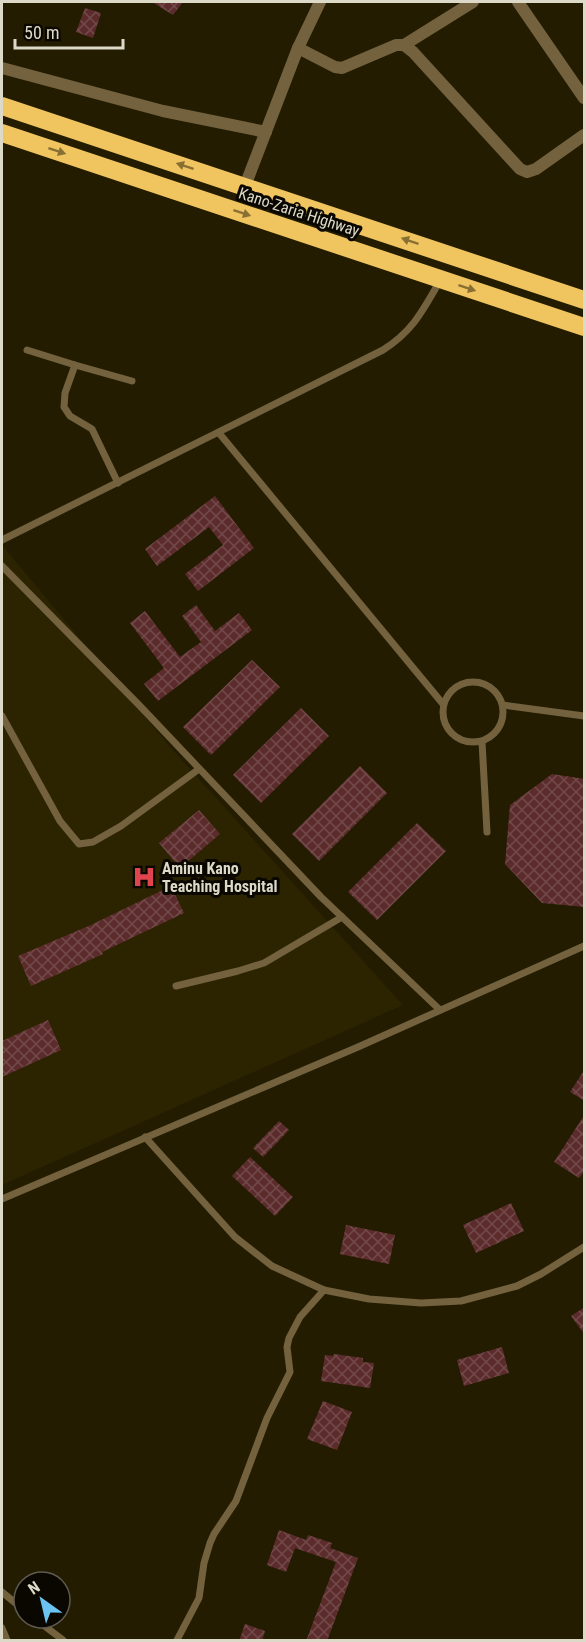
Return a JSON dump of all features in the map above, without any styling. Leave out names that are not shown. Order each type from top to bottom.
[{"type":"highway","name":"Kano-Zaria Highway","points":[[2,106],[585,300]]},
{"type":"highway","name":"Kano-Zaria Highway","points":[[2,133],[585,327]]},
{"type":"street","points":[[245,186],[298,48],[320,2]]},
{"type":"street","points":[[298,48],[335,67],[342,68],[396,45],[404,45],[474,2]]},
{"type":"street","points":[[518,2],[585,98]]},
{"type":"street","points":[[404,45],[520,169],[527,172],[536,169],[582,141]]},
{"type":"street","points":[[2,68],[163,111],[266,132]]},
{"type":"lane","points":[[2,540],[357,364],[398,340],[415,323],[441,279]]},
{"type":"lane","points":[[27,350],[132,381]]},
{"type":"lane","points":[[75,365],[65,393],[64,407],[70,416],[92,429],[118,483]]},
{"type":"lane","points":[[219,433],[333,574],[443,704]]},
{"type":"lane","points":[[2,566],[342,917],[440,1010]]},
{"type":"lane","points":[[465,682],[481,682],[495,691],[503,705],[502,720],[494,734],[482,742],[464,742],[450,734],[443,720],[443,704],[451,690],[465,682]]},
{"type":"lane","points":[[503,705],[585,716]]},
{"type":"lane","points":[[2,716],[60,821],[79,844],[93,842],[121,825],[199,769]]},
{"type":"lane","points":[[482,742],[488,832]]},
{"type":"lane","points":[[176,986],[264,963],[342,917]]},
{"type":"lane","points":[[2,1199],[358,1047],[585,946]]},
{"type":"lane","points":[[144,1137],[244,1244],[272,1266],[324,1290],[379,1300],[421,1304],[461,1300],[517,1286],[585,1247]]},
{"type":"lane","points":[[177,1641],[199,1598],[204,1563],[210,1543],[236,1501],[267,1418],[290,1372],[287,1347],[289,1338],[300,1317],[324,1290]]},
{"type":"lane","points":[[2,1628],[7,1641]]},
{"type":"lane","points":[[49,1630],[63,1641]]},
{"type":"shaded area","name":"Aminu Kano Teaching Hospital","points":[[2,545],[172,749],[403,1005],[2,1185]]},
{"type":"building","points":[[152,2],[183,2],[173,15]]},
{"type":"building","points":[[85,8],[101,13],[93,38],[76,32]]},
{"type":"building","points":[[215,496],[254,548],[198,591],[185,574],[223,545],[209,527],[157,566],[145,549]]},
{"type":"building","points":[[196,605],[215,631],[239,613],[252,630],[158,701],[144,684],[164,668],[130,623],[145,611],[180,657],[201,642],[182,616]]},
{"type":"building","points":[[252,660],[280,687],[211,755],[183,727]]},
{"type":"building","points":[[301,708],[329,736],[261,803],[233,775]]},
{"type":"building","points":[[360,766],[387,793],[319,861],[292,834]]},
{"type":"building","points":[[552,774],[585,779],[585,907],[542,903],[505,864],[510,805]]},
{"type":"building","points":[[199,810],[220,834],[180,868],[159,843]]},
{"type":"building","points":[[417,823],[446,851],[377,920],[348,892]]},
{"type":"building","points":[[171,886],[184,913],[102,952],[103,954],[31,986],[18,956],[91,925]]},
{"type":"building","points":[[48,1020],[61,1050],[2,1077],[2,1041]]},
{"type":"building","points":[[585,1069],[585,1101],[570,1092]]},
{"type":"building","points":[[585,1114],[585,1170],[579,1178],[554,1162]]},
{"type":"building","points":[[279,1121],[289,1130],[263,1157],[253,1148]]},
{"type":"building","points":[[250,1157],[293,1197],[275,1216],[232,1176]]},
{"type":"building","points":[[511,1203],[524,1231],[476,1253],[463,1225]]},
{"type":"building","points":[[346,1225],[395,1235],[389,1264],[340,1254]]},
{"type":"building","points":[[585,1307],[585,1335],[571,1316]]},
{"type":"building","points":[[502,1347],[509,1373],[464,1386],[457,1360]]},
{"type":"building","points":[[334,1354],[363,1358],[363,1362],[374,1363],[370,1388],[321,1381],[325,1355],[333,1356]]},
{"type":"building","points":[[323,1401],[352,1412],[337,1450],[307,1439]]},
{"type":"building","points":[[279,1530],[306,1540],[308,1535],[332,1543],[330,1548],[358,1558],[327,1641],[306,1641],[336,1562],[295,1548],[286,1572],[267,1565]]},
{"type":"building","points":[[245,1624],[265,1631],[262,1641],[239,1641]]},
{"type":"place","name":"Aminu Kano Teaching Hospital","points":[[144,877]]}]
